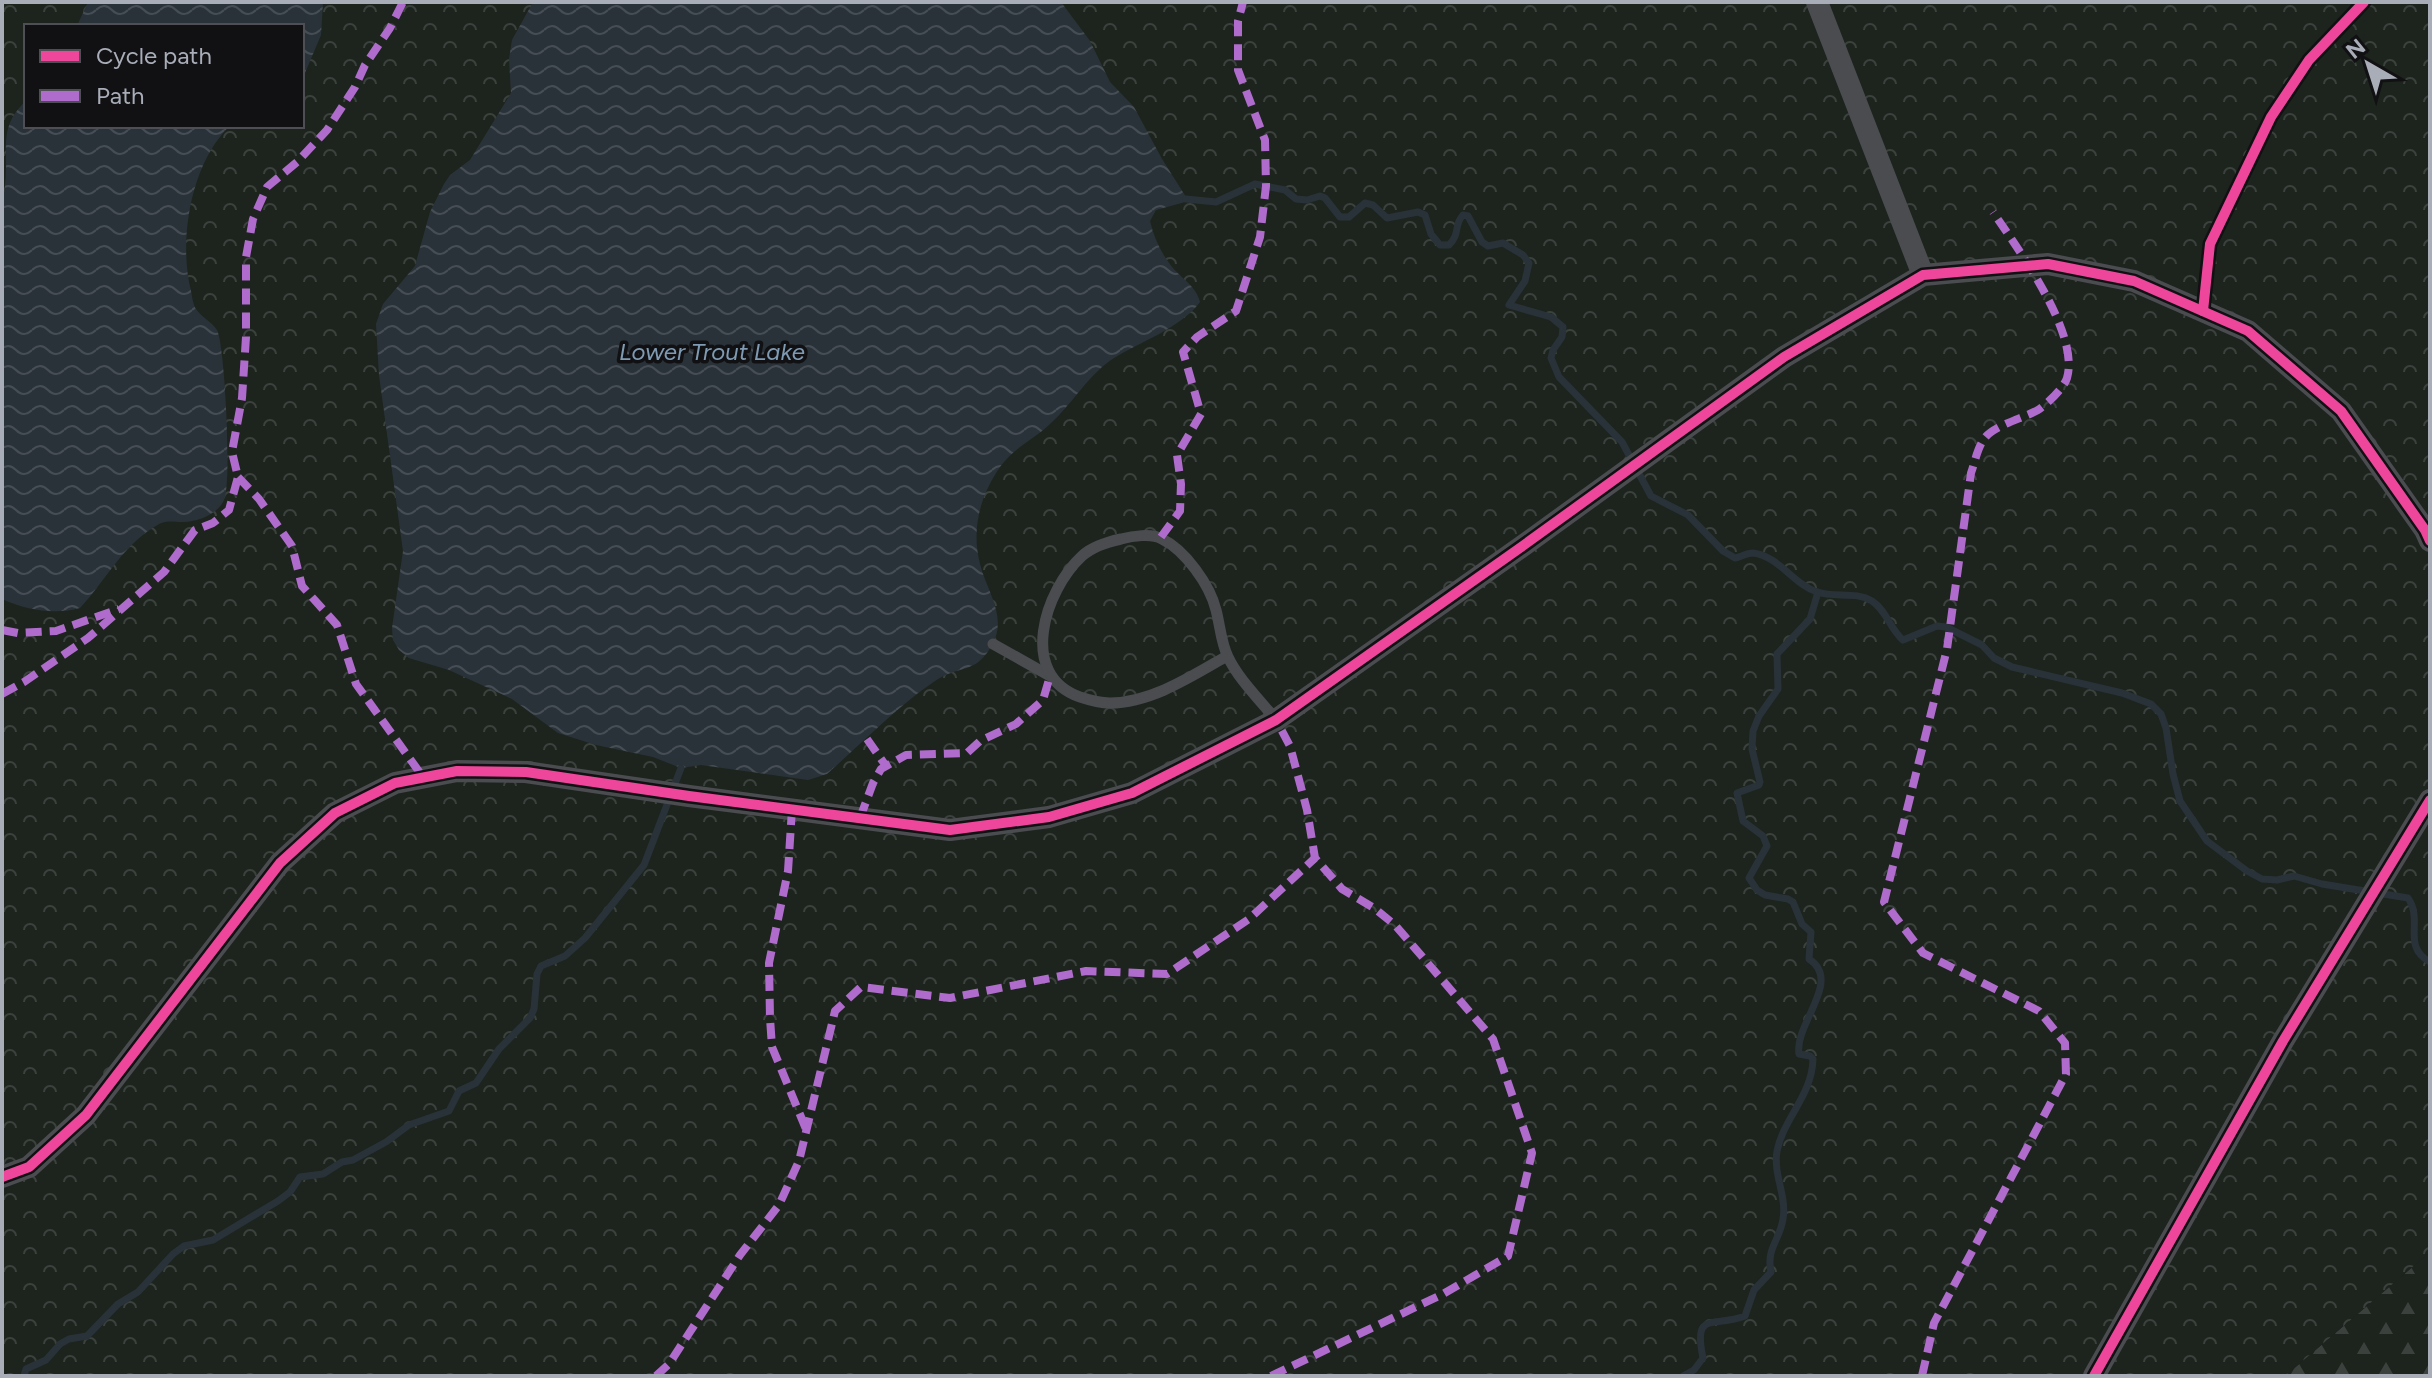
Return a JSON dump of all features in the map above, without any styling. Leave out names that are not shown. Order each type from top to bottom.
[{"type":"street","points":[[1817,2],[1923,275]]},
{"type":"street","points":[[2,1177],[29,1167],[86,1115],[280,863],[335,813],[395,783],[457,771],[526,772],[950,830],[1049,817],[1132,793],[1276,720],[1784,357],[1923,275],[2048,264],[2134,281],[2248,331],[2341,411],[2430,541]]},
{"type":"street","points":[[2094,1376],[2283,1041],[2430,800]]},
{"type":"lane","points":[[2203,311],[2210,244],[2264,131],[2309,60],[2364,2]]},
{"type":"lane","points":[[1050,676],[1043,658],[1042,636],[1049,611],[1066,574],[1084,554],[1102,543],[1130,536],[1161,537],[1180,552],[1204,580],[1215,606],[1227,656],[1276,720]]},
{"type":"lane","points":[[993,644],[1050,676],[1066,692],[1109,703],[1162,690],[1227,656]]},
{"type":"green space","points":[[2,2],[2430,2],[2430,1252],[2285,1376],[2,1376]]},
{"type":"green space","points":[[2430,1252],[2430,1376],[2285,1376]]},
{"type":"water","points":[[88,2],[323,2],[321,35],[304,75],[304,24],[78,24]]},
{"type":"water","name":"Lower Trout Lake","points":[[533,2],[1061,2],[1090,41],[1110,82],[1134,107],[1186,197],[1185,202],[1156,210],[1150,221],[1164,256],[1192,287],[1200,302],[1183,319],[1105,365],[1051,423],[1005,460],[987,489],[979,513],[977,551],[997,614],[998,624],[992,645],[980,661],[938,679],[910,700],[827,774],[808,780],[701,765],[681,768],[653,757],[596,745],[558,733],[512,699],[449,670],[409,658],[393,640],[403,551],[379,375],[376,324],[383,304],[415,266],[430,212],[444,184],[450,175],[470,160],[511,93],[509,59],[512,40]]},
{"type":"water","points":[[24,103],[24,128],[228,128],[217,141],[197,181],[187,226],[186,249],[194,305],[217,330],[220,341],[227,444],[224,500],[217,509],[201,519],[165,522],[146,532],[125,552],[80,608],[61,611],[31,609],[2,599],[2,208],[7,132]]},
{"type":"waterway","points":[[1186,199],[1216,202],[1255,184],[1285,190],[1296,199],[1320,196],[1340,217],[1349,217],[1365,203],[1373,205],[1387,218],[1418,212],[1425,215],[1431,234],[1440,245],[1449,245],[1455,237],[1460,219],[1463,215],[1468,216],[1482,242],[1488,246],[1503,243],[1523,255],[1529,263],[1525,281],[1509,305],[1551,317],[1563,327],[1562,337],[1551,358],[1559,377],[1622,442],[1651,496],[1688,515],[1723,551],[1735,558],[1751,553],[1762,555],[1817,592],[1859,596],[1872,601],[1903,640],[1937,626],[1946,627],[1982,645],[1994,658],[2012,667],[2122,693],[2151,704],[2161,714],[2166,728],[2180,801],[2207,841],[2262,879],[2294,876],[2322,884],[2408,898],[2414,915],[2417,948],[2421,956],[2430,962]]},
{"type":"waterway","points":[[1683,1376],[1694,1370],[1703,1358],[1703,1327],[1745,1316],[1754,1290],[1771,1272],[1770,1257],[1784,1210],[1777,1151],[1811,1072],[1813,1059],[1799,1054],[1799,1042],[1815,1004],[1821,979],[1818,968],[1809,959],[1811,932],[1802,924],[1793,902],[1765,895],[1749,878],[1767,846],[1763,836],[1743,821],[1737,793],[1759,785],[1752,749],[1753,731],[1759,716],[1778,689],[1777,654],[1810,619],[1818,592]]},
{"type":"waterway","points":[[24,1376],[26,1369],[46,1360],[60,1344],[87,1336],[118,1304],[138,1292],[184,1246],[213,1240],[278,1201],[290,1192],[300,1177],[323,1174],[386,1142],[409,1125],[449,1111],[459,1091],[476,1083],[499,1049],[530,1018],[541,966],[565,956],[585,938],[644,865],[681,768]]},
{"type":"marked path","points":[[2,694],[88,638],[164,572],[195,530],[213,523],[229,510],[238,477],[232,452],[242,398],[246,257],[253,219],[267,187],[297,162],[327,130],[403,2]]},
{"type":"marked path","points":[[1161,537],[1180,511],[1181,484],[1177,455],[1201,414],[1183,352],[1197,337],[1236,311],[1260,237],[1266,186],[1265,140],[1238,70],[1238,21],[1243,2]]},
{"type":"marked path","points":[[1922,1376],[1934,1323],[2066,1074],[2065,1043],[2039,1011],[1923,953],[1884,902],[1947,649],[1971,473],[1978,451],[1988,434],[2038,410],[2059,391],[2067,378],[2069,359],[2056,315],[2031,269],[1993,212]]},
{"type":"marked path","points":[[238,477],[259,499],[292,546],[302,586],[337,625],[356,684],[423,777]]},
{"type":"marked path","points":[[2,630],[18,633],[56,631],[119,609]]},
{"type":"marked path","points":[[860,818],[881,769],[906,755],[967,753],[980,741],[1016,724],[1043,700],[1050,676]]},
{"type":"marked path","points":[[1271,1376],[1443,1294],[1508,1256],[1532,1153],[1493,1039],[1395,925],[1342,889],[1315,858],[1307,810],[1290,746],[1276,720]]},
{"type":"marked path","points":[[867,739],[886,766]]},
{"type":"marked path","points":[[792,809],[788,871],[769,963],[770,1018],[772,1047],[806,1129]]},
{"type":"marked path","points":[[656,1376],[669,1364],[740,1255],[779,1205],[799,1161],[835,1011],[861,987],[950,998],[1086,971],[1167,974],[1249,919],[1315,858]]},
{"type":"cycle path","points":[[2203,311],[2210,244],[2271,117],[2309,60],[2364,2]]},
{"type":"cycle path","points":[[2,1177],[29,1167],[86,1115],[280,863],[335,813],[395,783],[457,771],[526,772],[950,830],[1049,817],[1132,793],[1276,720],[1784,357],[1923,275],[2048,264],[2134,281],[2248,331],[2341,411],[2430,541]]},
{"type":"cycle path","points":[[2094,1376],[2283,1041],[2430,800]]}]
